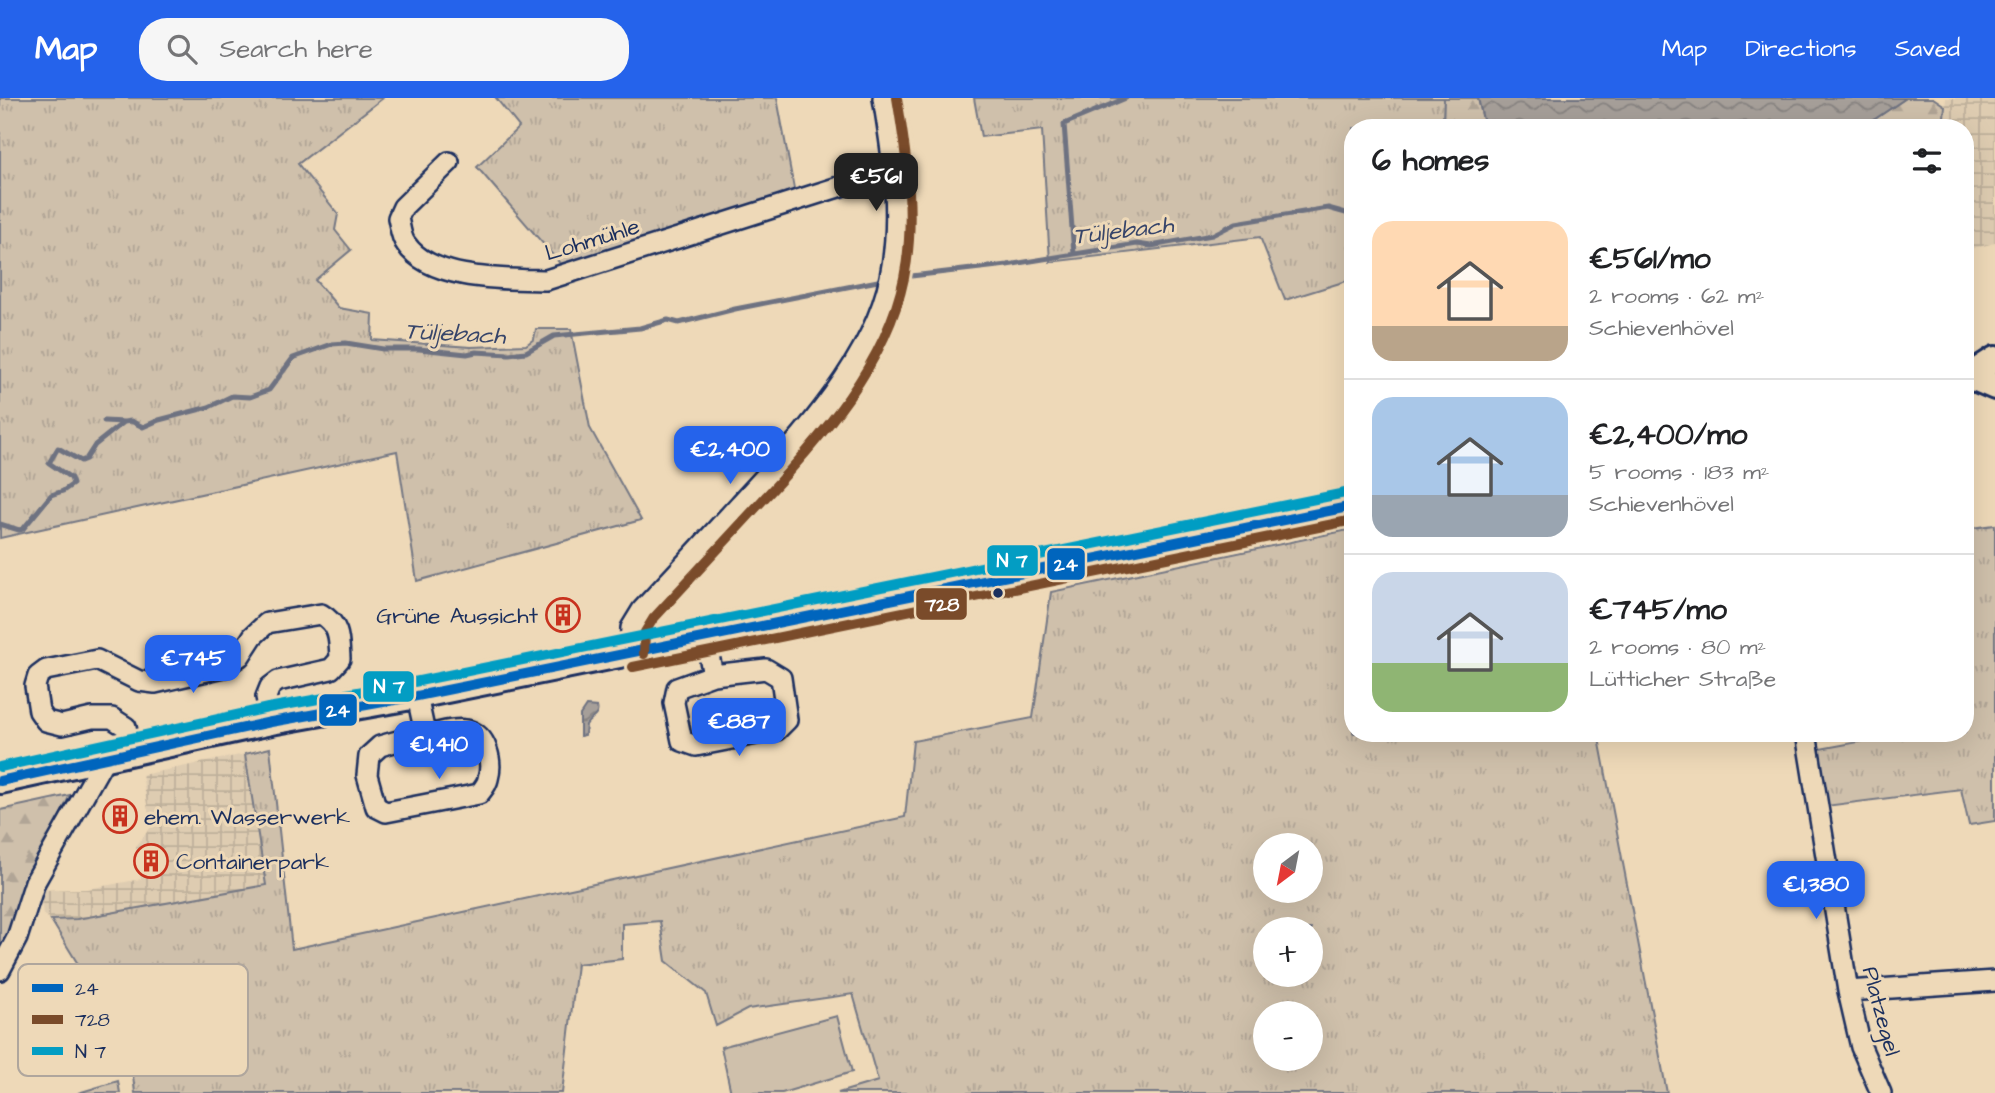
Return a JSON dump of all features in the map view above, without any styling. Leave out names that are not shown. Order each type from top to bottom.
[{"type":"main road","points":[[1978,382],[1981,368],[1995,359]]},
{"type":"main road","points":[[0,781],[271,722],[417,696],[1344,508]]},
{"type":"street","points":[[630,653],[631,628],[642,610],[795,444],[838,388],[873,328],[890,279],[896,226],[895,169],[883,98]]},
{"type":"street","name":"Lohmühle","points":[[449,162],[403,207],[398,218],[405,244],[433,268],[508,279],[546,280],[895,169]]},
{"type":"street","points":[[131,751],[126,727],[112,718],[62,725],[46,721],[39,710],[36,686],[38,676],[46,670],[97,660],[139,681],[155,683],[224,667],[240,656],[253,636],[267,623],[321,614],[332,621],[339,639],[340,659],[331,669],[278,681],[270,687],[267,697],[271,722]]},
{"type":"street","points":[[705,636],[713,675]]},
{"type":"street","points":[[766,670],[780,678],[787,720],[776,730],[696,746],[682,741],[674,703],[677,688],[713,675],[766,670]]},
{"type":"street","points":[[417,696],[424,729],[432,734],[469,730],[483,739],[491,763],[488,782],[479,793],[386,812],[376,807],[367,775],[369,756],[380,746],[419,735],[424,729]]},
{"type":"street","name":"Platzegel","points":[[1807,742],[1848,991],[1861,1047],[1881,1093]]},
{"type":"street","points":[[0,970],[17,938],[35,882],[105,758]]},
{"type":"street","points":[[1848,991],[1995,981]]},
{"type":"shaded area","points":[[1946,98],[1995,98],[1995,243],[1974,248],[1974,119],[1944,119]]},
{"type":"shaded area","points":[[245,754],[266,885],[77,919],[51,920],[43,914],[40,890],[88,889],[141,879],[136,846],[151,827],[142,775]]},
{"type":"green space","points":[[0,98],[383,98],[298,164],[338,214],[335,230],[351,250],[315,280],[339,308],[373,314],[372,340],[471,347],[526,345],[534,339],[536,329],[571,329],[590,428],[641,520],[417,581],[397,451],[0,538]]},
{"type":"green space","points":[[496,98],[777,98],[795,194],[564,268],[477,167],[519,127]]},
{"type":"green space","points":[[974,98],[1444,98],[1443,119],[1344,119],[1344,282],[1285,300],[1260,237],[1050,262],[1042,130],[981,137]]},
{"type":"green space","points":[[1444,98],[1478,98],[1483,119],[1443,119]]},
{"type":"green space","points":[[1906,98],[1933,98],[1945,106],[1944,119],[1875,119]]},
{"type":"green space","points":[[1995,525],[1995,821],[1969,825],[1961,789],[1818,807],[1809,751],[1858,742],[1974,742],[1974,528]]},
{"type":"green space","points":[[1344,531],[1344,742],[1600,742],[1667,1093],[838,1093],[878,1081],[853,994],[748,1009],[716,1026],[706,993],[666,961],[660,921],[622,924],[622,959],[577,964],[562,1093],[135,1093],[133,1076],[248,1076],[248,964],[78,964],[51,920],[77,919],[266,885],[245,754],[270,748],[292,949],[905,817],[913,741],[1033,718],[1051,592]]},
{"type":"green space","points":[[70,795],[29,881],[0,956],[0,810]]},
{"type":"green space","points":[[837,1016],[852,1072],[782,1093],[731,1093],[721,1047]]},
{"type":"green space","points":[[118,1081],[120,1093],[78,1093]]},
{"type":"water","points":[[1478,98],[1906,98],[1875,119],[1483,119]]},
{"type":"water","points":[[586,706],[597,707],[597,713],[586,725],[585,735],[580,736],[580,715]]},
{"type":"waterway","points":[[1074,254],[1064,124],[1126,98]]},
{"type":"waterway","name":"Tüljebach","points":[[894,278],[1007,265],[1137,244],[1151,246],[1212,235],[1236,223],[1328,208],[1344,212]]},
{"type":"waterway","name":"Tüljebach","points":[[0,524],[23,529],[51,495],[73,484],[71,478],[49,463],[58,448],[81,461],[86,459],[95,445],[124,422],[131,421],[143,427],[209,407],[232,396],[250,397],[269,390],[293,358],[332,344],[467,354],[509,354],[526,352],[554,336],[640,328],[668,320],[679,323],[735,309],[883,280]]},
{"type":"waterway","name":"Tüljebach","points":[[104,421],[124,422]]},
{"type":"transit line","name":"728","points":[[644,654],[645,632],[653,619],[822,433],[864,375],[881,344],[895,312],[908,256],[910,211],[907,165],[897,98]]},
{"type":"transit line","points":[[0,767],[268,708],[414,682],[1344,493]]},
{"type":"transit line","name":"24","points":[[0,781],[271,722],[417,696],[1344,508]]},
{"type":"transit line","name":"728","points":[[633,667],[1344,522]]},
{"type":"place","name":"Grüne Aussicht","points":[[563,615]]},
{"type":"place","name":"ehem. Wasserwerk","points":[[120,816]]},
{"type":"place","name":"Containerpark","points":[[151,861]]}]
